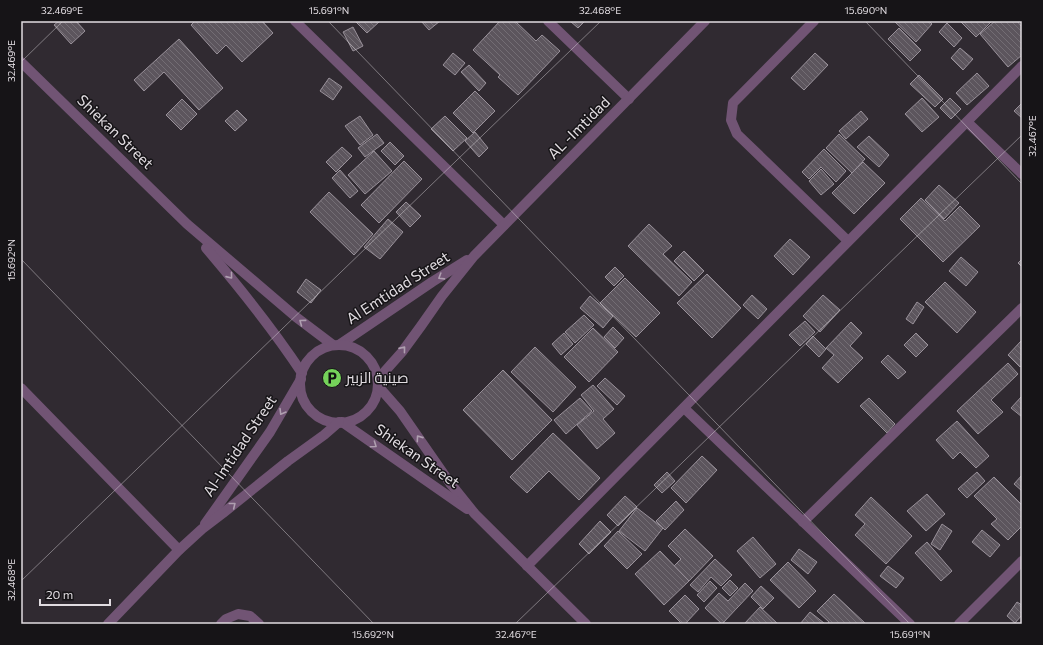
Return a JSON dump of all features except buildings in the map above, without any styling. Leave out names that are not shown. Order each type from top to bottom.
[{"type":"street","points":[[295,21],[504,225]]},
{"type":"street","points":[[548,21],[628,99]]},
{"type":"street","name":"AL -Imtidad","points":[[474,256],[705,21]]},
{"type":"street","points":[[814,21],[734,103],[731,120],[737,134],[848,241]]},
{"type":"street","name":"Shiekan Street","points":[[21,62],[187,224],[296,317],[336,345]]},
{"type":"street","points":[[527,566],[1022,66]]},
{"type":"street","points":[[967,122],[1022,174]]},
{"type":"street","name":"Shiekan Street","points":[[187,224],[286,348],[302,376]]},
{"type":"street","points":[[378,382],[402,352],[442,296],[474,256]]},
{"type":"street","name":"Al Emtidad Street","points":[[336,345],[474,256]]},
{"type":"street","points":[[803,522],[1020,315]]},
{"type":"street","points":[[336,345],[350,346],[360,351],[369,359],[375,368],[378,382],[376,397],[371,407],[363,415],[353,420],[340,422],[328,421],[318,416],[310,409],[304,400],[301,389],[305,365],[310,358],[325,348],[336,345]]},
{"type":"street","name":"Al-Imtidad Street","points":[[202,528],[270,432],[302,376]]},
{"type":"street","name":"Shiekan Street","points":[[378,382],[446,477],[475,514],[586,624]]},
{"type":"street","points":[[21,388],[179,550]]},
{"type":"street","points":[[684,408],[910,624]]},
{"type":"street","points":[[108,624],[202,528],[340,422]]},
{"type":"street","name":"Shiekan Street","points":[[340,422],[475,514]]},
{"type":"street","points":[[958,624],[1022,561]]},
{"type":"street","points":[[221,624],[226,619],[238,614],[250,616],[259,624]]},
{"type":"place","name":"صينية الزبير","points":[[332,378]]}]
